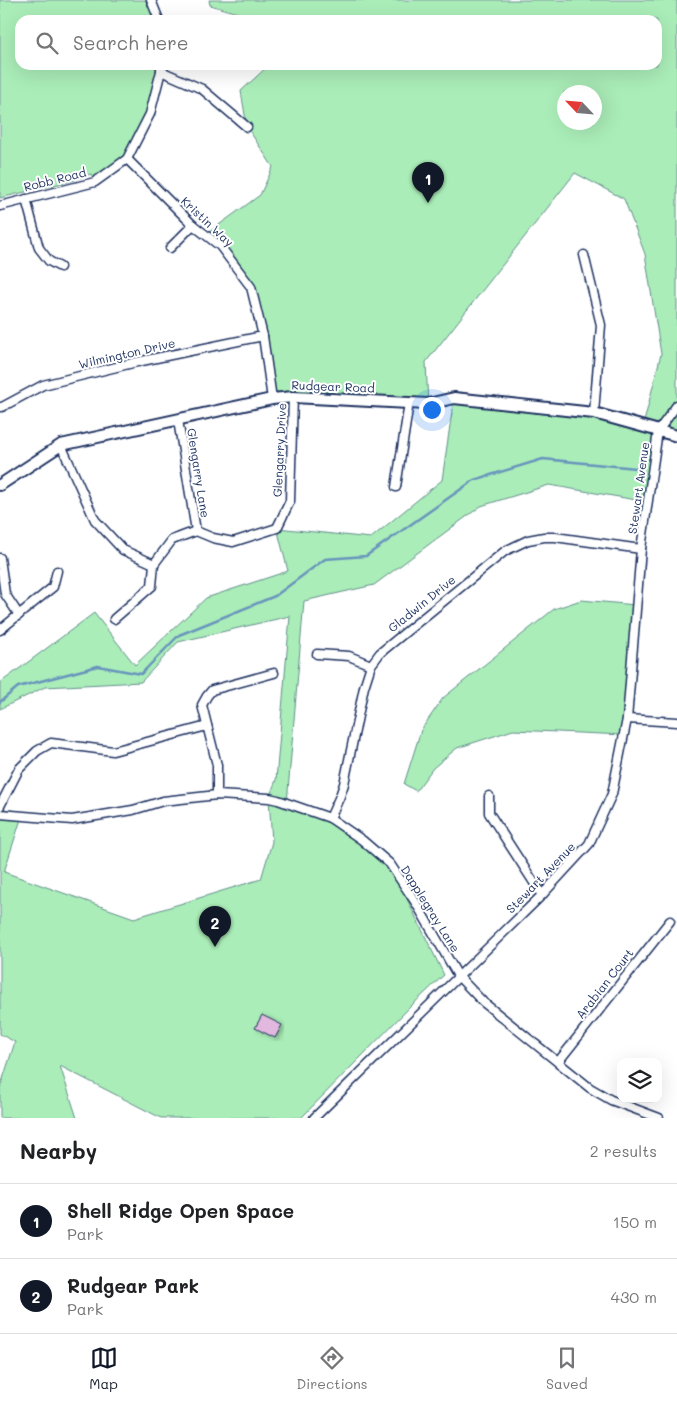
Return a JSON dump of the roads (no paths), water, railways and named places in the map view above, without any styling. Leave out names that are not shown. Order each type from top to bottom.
[{"type":"street","points":[[151,0],[158,15]]},
{"type":"street","name":"Robb Road","points":[[0,206],[95,182],[127,159],[150,114],[161,70]]},
{"type":"street","points":[[165,70],[202,89],[247,127]]},
{"type":"street","name":"Kristin Way","points":[[127,159],[193,225],[220,246],[250,287],[263,336],[272,399]]},
{"type":"street","points":[[26,199],[39,248],[49,261],[60,267]]},
{"type":"street","points":[[170,248],[193,225]]},
{"type":"street","points":[[584,254],[601,325],[594,413]]},
{"type":"street","name":"Wilmington Drive","points":[[0,407],[2,408],[43,385],[137,362],[263,336]]},
{"type":"street","name":"Rudgear Road","points":[[0,485],[61,445],[272,399],[293,397],[428,404],[454,398],[594,413],[677,436]]},
{"type":"street","name":"Glengarry Drive","points":[[196,530],[213,538],[233,542],[278,528],[290,501],[293,397]]},
{"type":"street","points":[[396,487],[409,403]]},
{"type":"street","points":[[658,430],[677,404]]},
{"type":"street","name":"Glengarry Lane","points":[[178,420],[196,530]]},
{"type":"street","name":"Stewart Avenue","points":[[314,1118],[542,895],[589,844],[612,794],[627,719],[641,549],[658,430]]},
{"type":"street","points":[[61,445],[95,520],[123,550],[154,564]]},
{"type":"street","points":[[114,619],[152,586],[154,564],[172,540],[196,530]]},
{"type":"street","name":"Gladwin Drive","points":[[330,818],[344,784],[364,687],[371,665],[380,653],[505,551],[516,545],[535,538],[555,537],[641,549]]},
{"type":"street","points":[[0,558],[5,594],[19,615]]},
{"type":"street","points":[[0,630],[53,587],[57,571]]},
{"type":"street","points":[[317,654],[349,656],[371,665]]},
{"type":"street","points":[[218,795],[217,765],[202,705],[212,690],[274,672]]},
{"type":"street","points":[[627,719],[677,722]]},
{"type":"street","points":[[0,806],[18,769],[37,751],[52,743],[113,751],[207,726]]},
{"type":"street","name":"Dapplegray Lane","points":[[0,814],[72,820],[133,810],[163,801],[218,795],[269,798],[330,818],[362,840],[390,864],[416,903],[458,976],[483,1002],[590,1088],[611,1100],[659,1118]]},
{"type":"street","points":[[489,796],[489,813],[542,895]]},
{"type":"street","name":"Arabian Court","points":[[558,1062],[670,921]]},
{"type":"waterway","points":[[0,702],[18,687],[98,666],[141,674],[179,635],[275,596],[325,559],[366,556],[474,480],[543,459],[636,468]]},
{"type":"place","name":"Shell Ridge Open Space","points":[[428,203]]},
{"type":"place","name":"Rudgear Park","points":[[215,947]]}]
